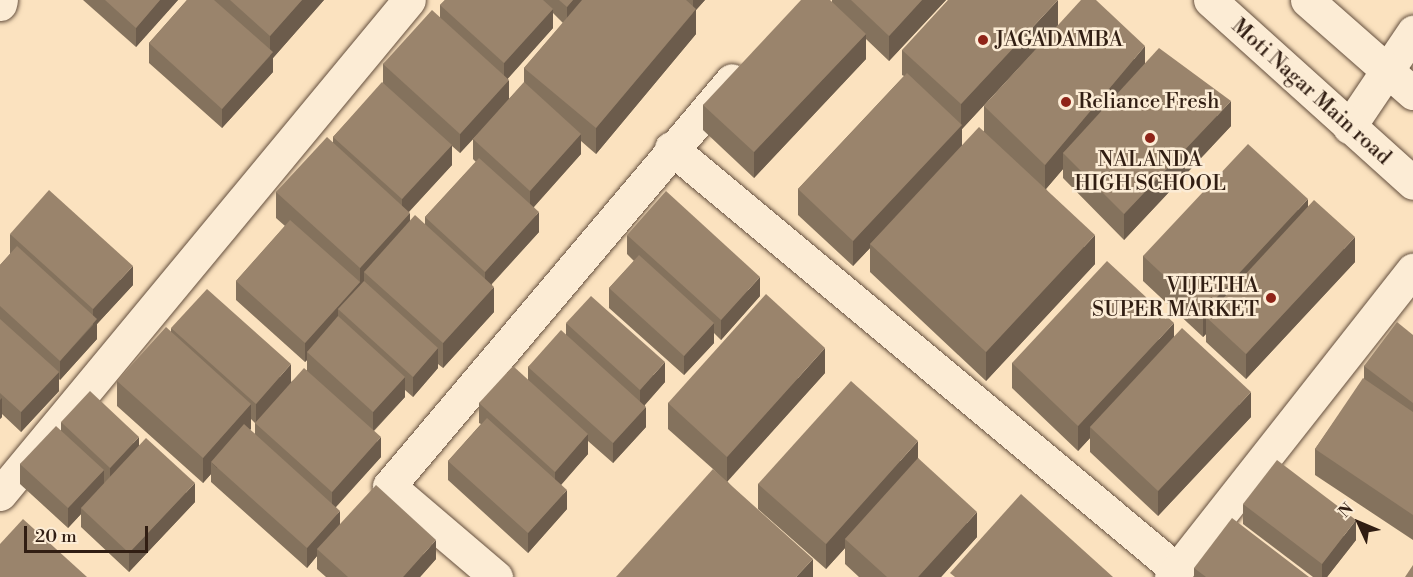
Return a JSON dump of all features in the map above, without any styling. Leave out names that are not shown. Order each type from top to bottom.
[{"type":"street","points":[[0,494],[409,0]]},
{"type":"street","name":"Moti Nagar Main road","points":[[1210,0],[1413,183]]},
{"type":"street","points":[[1307,0],[1413,93]]},
{"type":"street","points":[[1349,127],[1413,32]]},
{"type":"street","points":[[496,577],[389,486],[671,148],[757,52]]},
{"type":"street","points":[[671,148],[1174,573],[1413,270]]},
{"type":"building","points":[[105,0],[160,0],[136,28]]},
{"type":"building","points":[[187,0],[214,0],[273,52],[222,109],[149,43]]},
{"type":"building","points":[[230,0],[302,0],[270,36]]},
{"type":"building","points":[[445,0],[543,0],[553,9],[504,63],[440,5]]},
{"type":"building","points":[[559,0],[573,0],[567,7]]},
{"type":"building","points":[[582,0],[686,0],[696,9],[596,128],[524,68]]},
{"type":"building","points":[[801,0],[830,0],[866,34],[754,152],[703,105]]},
{"type":"building","points":[[851,0],[922,0],[889,36]]},
{"type":"building","points":[[948,0],[1058,0],[961,104],[902,50]]},
{"type":"building","name":"Reliance Fresh","points":[[1081,0],[1096,0],[1145,46],[1045,165],[984,106]]},
{"type":"building","points":[[432,10],[509,80],[460,134],[383,64]]},
{"type":"building","points":[[1159,48],[1231,101],[1124,214],[1063,153]]},
{"type":"building","points":[[907,73],[962,125],[853,241],[798,189]]},
{"type":"building","points":[[382,82],[452,145],[402,199],[333,137]]},
{"type":"building","points":[[524,82],[581,134],[530,191],[473,139]]},
{"type":"building","points":[[979,127],[1095,235],[986,352],[870,244]]},
{"type":"building","points":[[327,137],[410,213],[360,268],[276,192]]},
{"type":"building","points":[[1248,144],[1308,199],[1203,312],[1143,256]]},
{"type":"building","points":[[479,158],[539,212],[485,272],[425,217]]},
{"type":"building","points":[[49,190],[133,266],[93,309],[10,234]]},
{"type":"building","points":[[666,191],[760,277],[721,320],[627,235]]},
{"type":"building","points":[[1314,200],[1355,237],[1246,354],[1206,317]]},
{"type":"building","points":[[415,215],[494,287],[443,343],[364,272]]},
{"type":"building","points":[[290,220],[360,282],[305,343],[236,281]]},
{"type":"building","points":[[17,246],[97,319],[60,361],[0,306],[0,265]]},
{"type":"building","points":[[639,255],[714,323],[684,356],[609,288]]},
{"type":"building","points":[[1107,261],[1174,323],[1078,426],[1012,363]]},
{"type":"building","points":[[364,281],[438,348],[413,377],[338,309]]},
{"type":"building","points":[[207,289],[291,364],[256,404],[171,328]]},
{"type":"building","points":[[766,294],[825,348],[727,457],[668,403]]},
{"type":"building","points":[[591,296],[665,362],[640,390],[566,323]]},
{"type":"building","points":[[338,316],[405,377],[373,412],[307,352]]},
{"type":"building","points":[[0,319],[59,372],[21,412],[0,393]]},
{"type":"building","points":[[1397,322],[1413,335],[1413,403],[1364,366]]},
{"type":"building","points":[[166,327],[251,404],[203,458],[117,381]]},
{"type":"building","points":[[1182,328],[1251,392],[1158,491],[1090,427]]},
{"type":"building","points":[[561,330],[646,407],[613,443],[528,367]]},
{"type":"building","points":[[513,366],[588,434],[555,472],[479,403]]},
{"type":"building","points":[[304,368],[381,437],[332,492],[255,423]]},
{"type":"building","points":[[1363,378],[1413,412],[1413,515],[1315,449]]},
{"type":"building","points":[[851,381],[918,441],[826,544],[758,484]]},
{"type":"building","points":[[90,391],[139,437],[110,468],[61,422]]},
{"type":"building","points":[[487,418],[567,490],[528,533],[448,461]]},
{"type":"building","points":[[244,424],[340,511],[307,548],[211,462]]},
{"type":"building","points":[[56,426],[104,470],[68,508],[20,464]]},
{"type":"building","points":[[146,438],[195,483],[129,553],[81,508]]},
{"type":"building","points":[[918,458],[977,512],[918,577],[887,577],[845,539]]},
{"type":"building","points":[[1277,460],[1356,520],[1322,564],[1243,504]]},
{"type":"building","points":[[713,469],[813,559],[796,577],[616,577]]},
{"type":"building","points":[[376,485],[436,540],[403,577],[348,577],[317,549]]},
{"type":"building","points":[[1021,494],[1113,577],[955,577],[950,573]]},
{"type":"building","points":[[1232,518],[1309,577],[1206,577],[1194,568]]},
{"type":"building","points":[[23,519],[87,577],[0,577],[0,544]]},
{"type":"building","points":[[1413,565],[1413,577],[1405,577]]},
{"type":"place","name":"JAGADAMBA","points":[[983,40]]},
{"type":"place","name":"Reliance Fresh","points":[[1066,102]]},
{"type":"place","name":"NALANDA HIGH SCHOOL","points":[[1150,138]]},
{"type":"place","name":"VIJETHA SUPER MARKET","points":[[1271,298]]}]
